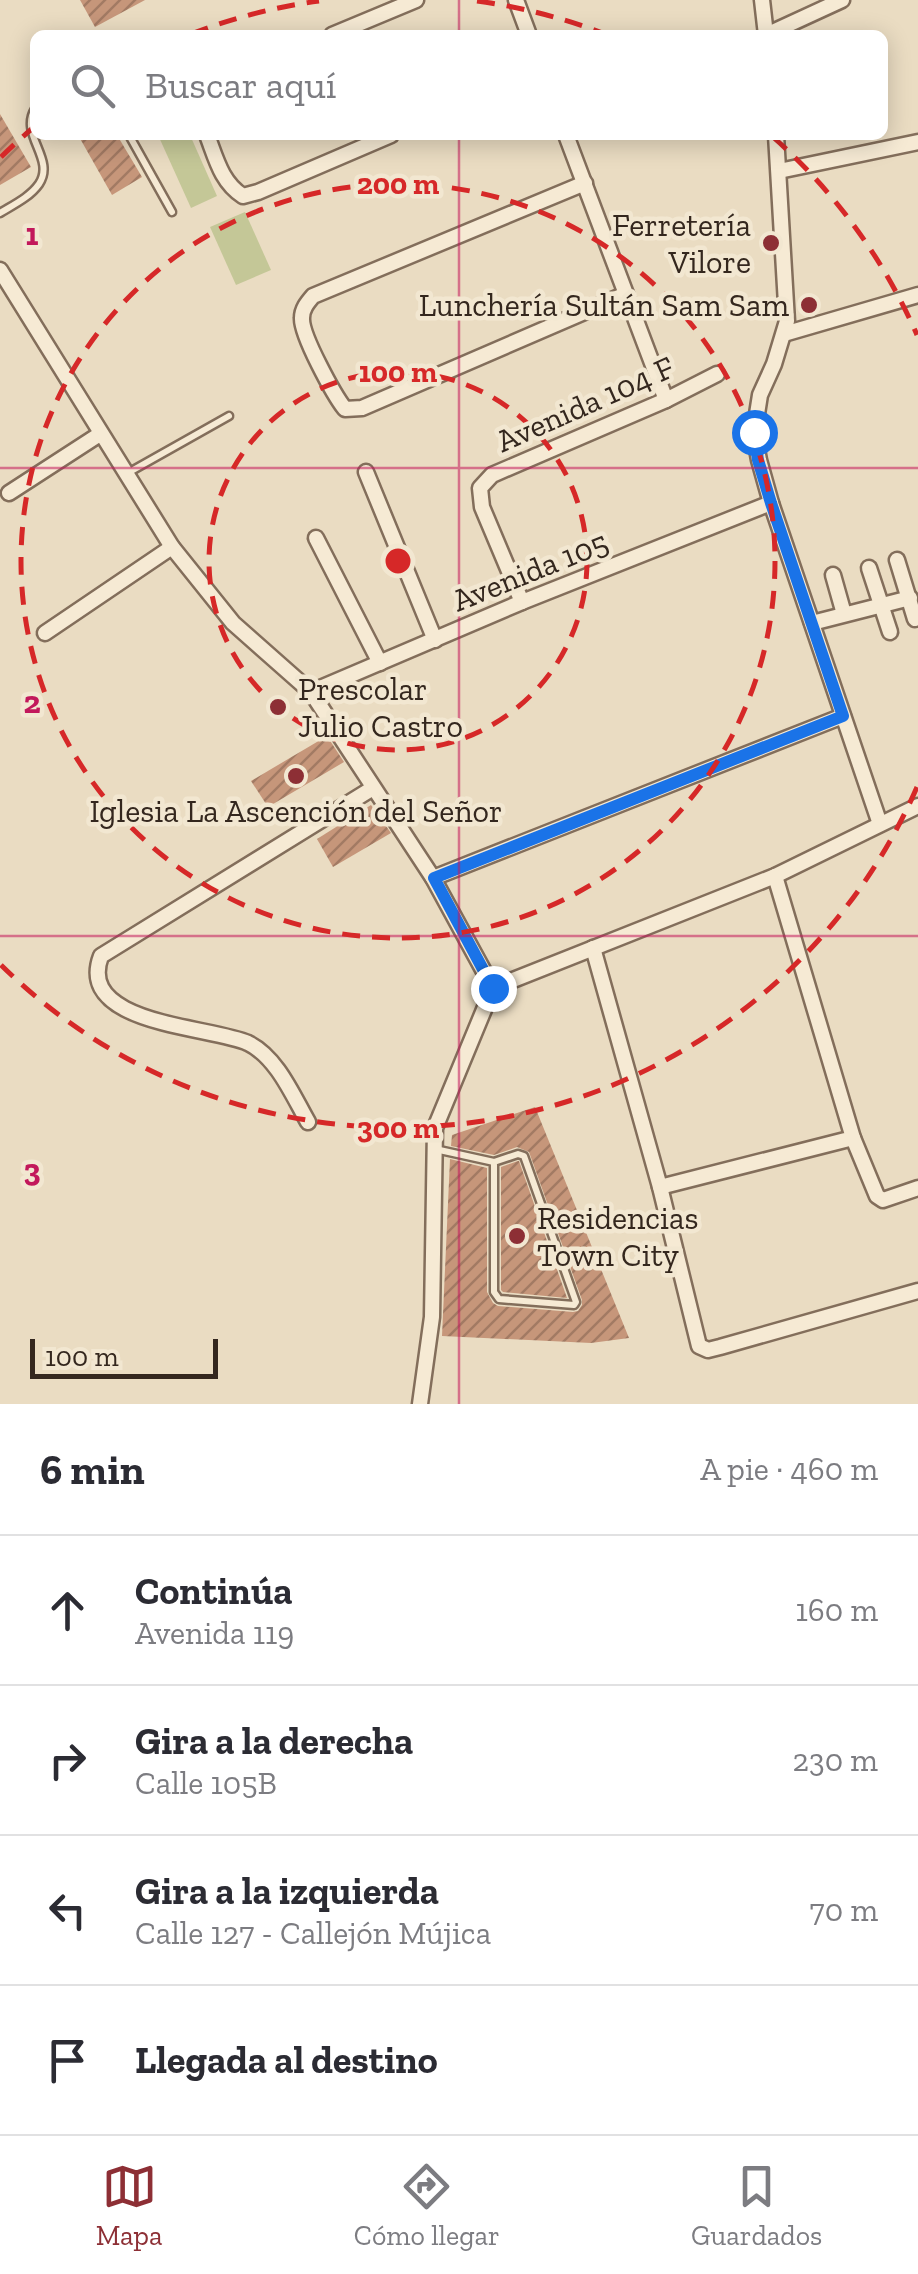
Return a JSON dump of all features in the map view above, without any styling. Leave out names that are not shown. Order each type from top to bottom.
[{"type":"street","points":[[344,30],[416,0]]},
{"type":"street","points":[[516,0],[527,30]]},
{"type":"street","points":[[762,0],[765,30]]},
{"type":"street","points":[[777,30],[842,0]]},
{"type":"street","points":[[209,140],[225,180],[243,196],[379,140]]},
{"type":"street","points":[[568,140],[666,400]]},
{"type":"street","points":[[776,140],[788,320],[760,395],[754,432],[758,460],[880,824]]},
{"type":"street","points":[[779,172],[918,142]]},
{"type":"street","points":[[584,183],[312,296],[304,306],[301,322],[334,395],[346,409],[362,408],[626,294]]},
{"type":"street","points":[[0,270],[5,290],[172,547],[232,623],[311,692],[434,878],[493,988]]},
{"type":"street","points":[[784,334],[918,295]]},
{"type":"street","name":"Avenida 104 F","points":[[522,602],[482,508],[480,488],[492,475],[718,374]]},
{"type":"street","points":[[9,493],[100,434]]},
{"type":"street","points":[[366,472],[435,640]]},
{"type":"street","name":"Avenida 105","points":[[311,692],[522,602],[771,503]]},
{"type":"street","points":[[316,538],[380,663]]},
{"type":"street","points":[[45,633],[172,547]]},
{"type":"street","points":[[897,560],[915,619]]},
{"type":"street","points":[[868,568],[890,632]]},
{"type":"street","points":[[833,575],[844,614]]},
{"type":"street","points":[[812,623],[910,598]]},
{"type":"street","points":[[434,878],[843,716]]},
{"type":"street","points":[[308,1122],[278,1070],[250,1044],[134,1014],[114,1004],[102,986],[97,966],[101,956],[373,788]]},
{"type":"street","points":[[420,1404],[432,1316],[434,1128],[493,988],[775,876],[918,806]]},
{"type":"street","points":[[775,876],[854,1138],[877,1196],[884,1200],[918,1188]]},
{"type":"street","points":[[592,948],[660,1187],[699,1346],[708,1350],[918,1290]]},
{"type":"street","points":[[660,1187],[854,1138]]},
{"type":"lane","points":[[0,213],[39,184],[44,173],[43,160],[35,140]]},
{"type":"lane","points":[[132,140],[172,212]]},
{"type":"lane","points":[[125,474],[229,416]]},
{"type":"lane","points":[[434,1148],[494,1162],[518,1154],[524,1156],[574,1305],[496,1296],[494,1162]]},
{"type":"green space","points":[[160,140],[192,140],[217,196],[191,208]]},
{"type":"green space","points":[[245,212],[271,270],[236,285],[210,227]]},
{"type":"building","points":[[80,0],[145,0],[95,27]]},
{"type":"building","points":[[0,114],[31,167],[0,185]]},
{"type":"building","points":[[81,140],[120,140],[142,177],[112,195]]},
{"type":"building","points":[[327,736],[344,762],[268,807],[251,781]]},
{"type":"building","points":[[371,805],[391,833],[333,867],[317,839]]},
{"type":"building","name":"Residencias Town City","points":[[535,1107],[629,1338],[591,1343],[442,1336],[450,1159],[487,1168],[487,1292],[493,1303],[573,1312],[582,1305],[529,1152],[517,1147],[494,1155],[451,1146],[452,1135]]},
{"type":"building","points":[[519,1161],[567,1298],[501,1290],[501,1167]]},
{"type":"place","name":"Ferretería Vilore","points":[[771,243]]},
{"type":"place","name":"Lunchería Sultán Sam Sam","points":[[809,305]]},
{"type":"place","name":"Prescolar Julio Castro","points":[[278,707]]},
{"type":"place","name":"Iglesia La Ascención del Señor","points":[[296,776]]},
{"type":"place","name":"Residencias Town City","points":[[517,1236]]},
{"type":"route","points":[[493,988],[434,878],[843,716],[771,503],[754,432]]}]
